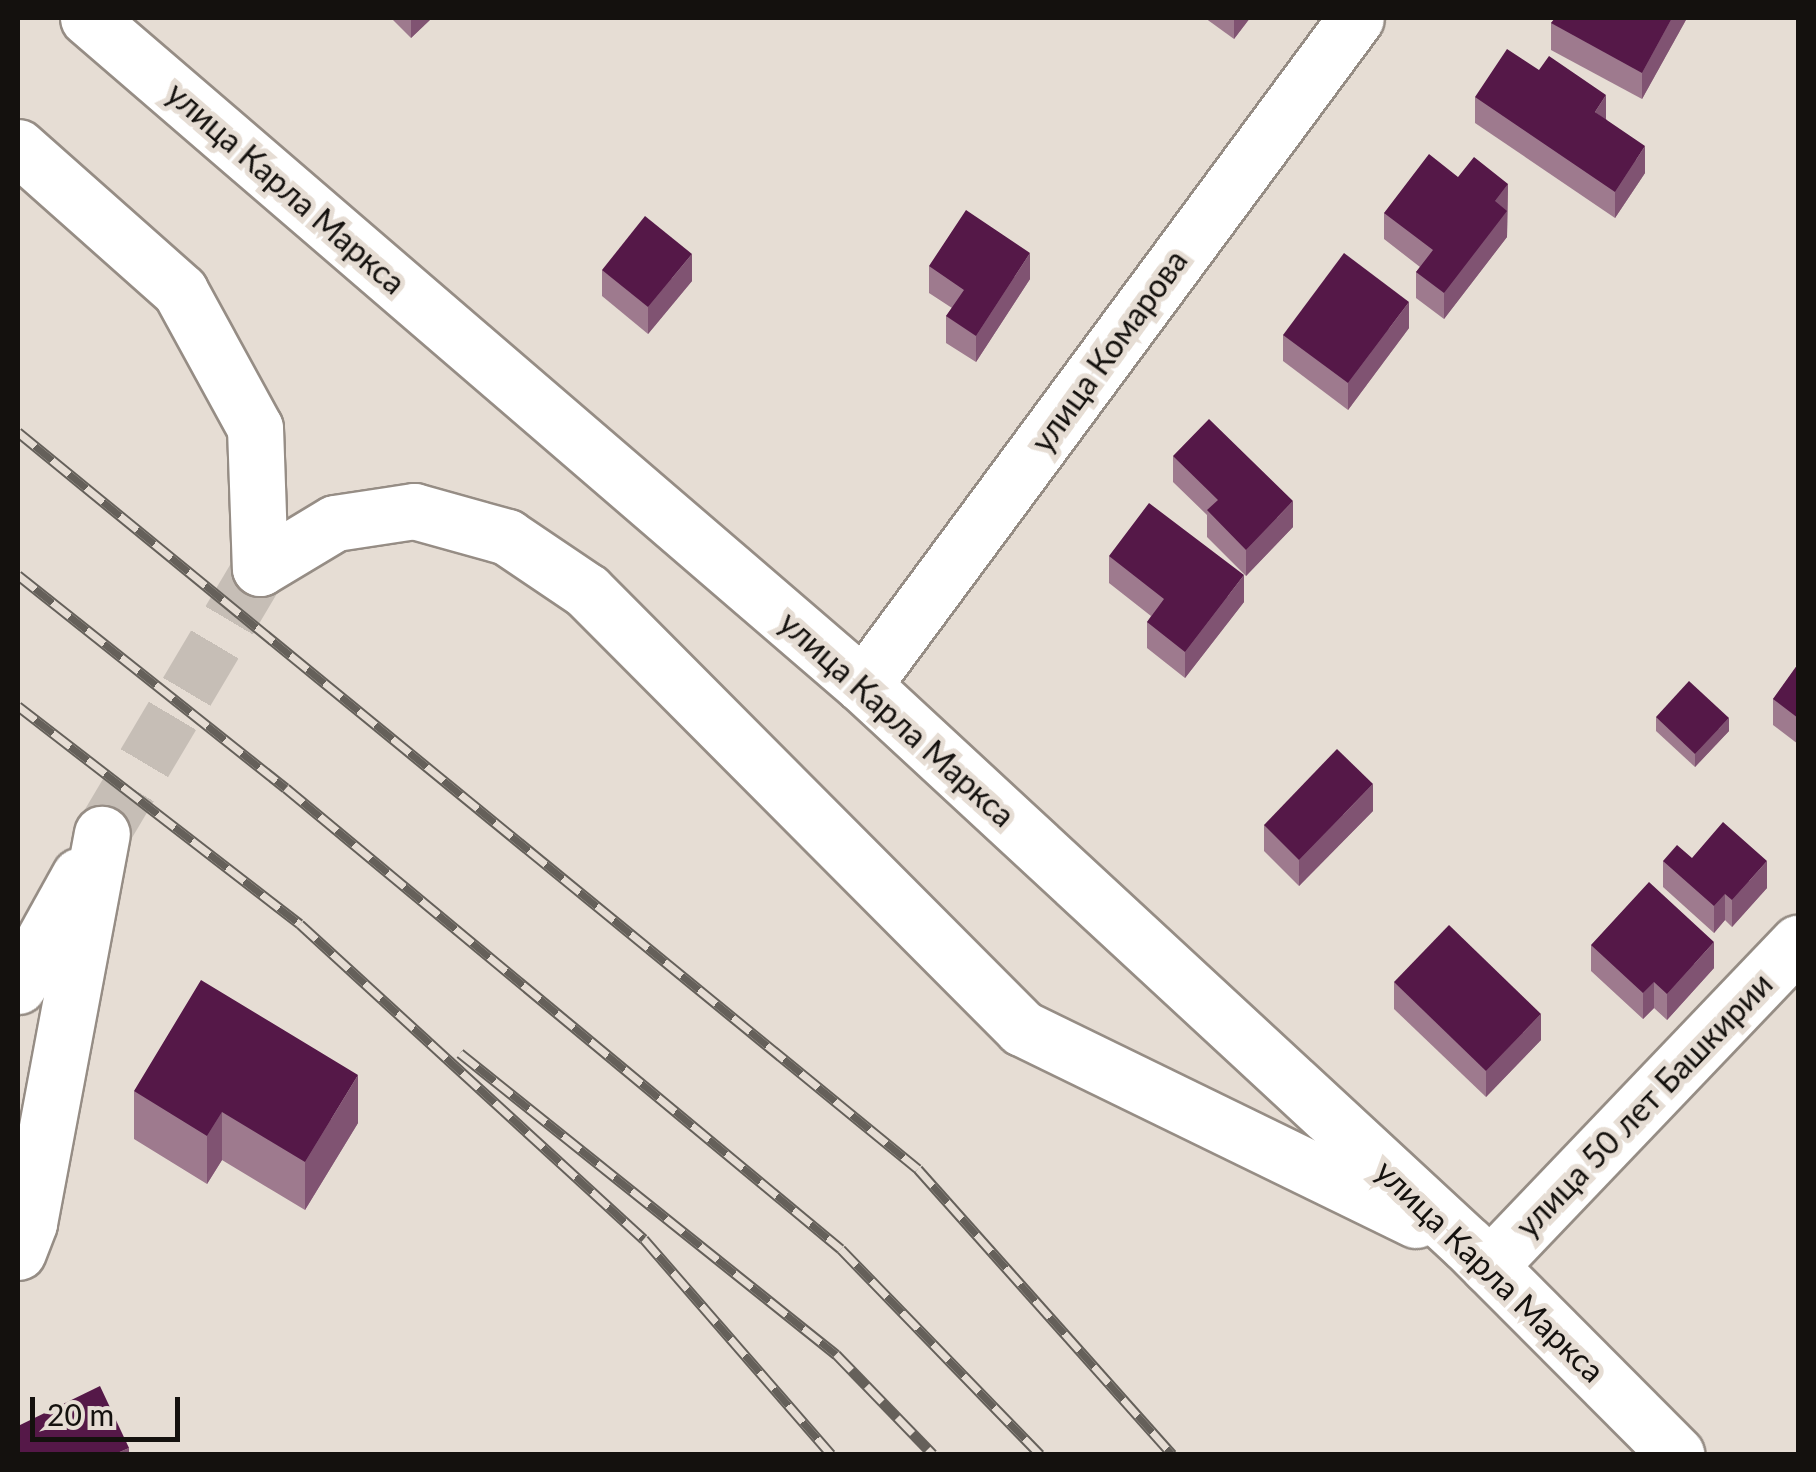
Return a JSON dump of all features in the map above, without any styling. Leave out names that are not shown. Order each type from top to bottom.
[{"type":"street","name":"улица Карла Маркса","points":[[88,18],[863,685],[1478,1256],[1676,1454]]},
{"type":"street","name":"улица Комарова","points":[[863,685],[1356,18]]},
{"type":"street","points":[[18,147],[180,291],[255,428],[260,568],[334,523],[414,511],[507,537],[587,592],[1022,1028],[1478,1256]]},
{"type":"street","points":[[18,986],[102,834],[29,1223],[18,1252]]},
{"type":"street","name":"улица 50 лет Башкирии","points":[[1478,1256],[1798,943]]},
{"type":"building","points":[[1555,18],[1672,18],[1642,73],[1551,23]]},
{"type":"building","points":[[1507,49],[1539,70],[1549,56],[1606,95],[1595,112],[1645,146],[1615,192],[1475,97]]},
{"type":"building","points":[[1429,154],[1458,177],[1474,157],[1508,184],[1495,201],[1507,211],[1444,293],[1416,272],[1433,250],[1384,213]]},
{"type":"building","points":[[966,210],[1030,253],[976,336],[946,316],[964,290],[929,266]]},
{"type":"building","points":[[645,216],[692,254],[648,307],[602,270]]},
{"type":"building","points":[[1344,253],[1409,302],[1348,383],[1283,335]]},
{"type":"building","points":[[1209,419],[1293,501],[1246,550],[1207,510],[1218,500],[1173,456]]},
{"type":"building","points":[[1149,503],[1244,575],[1185,652],[1147,622],[1164,599],[1109,556]]},
{"type":"building","points":[[1798,664],[1798,718],[1773,699]]},
{"type":"building","points":[[1689,681],[1729,718],[1695,754],[1656,717]]},
{"type":"building","points":[[1337,749],[1373,784],[1299,860],[1264,825]]},
{"type":"building","points":[[1723,822],[1767,861],[1732,900],[1725,894],[1714,906],[1663,861],[1677,845],[1692,858]]},
{"type":"building","points":[[1649,882],[1714,942],[1667,994],[1654,982],[1643,993],[1591,945]]},
{"type":"building","points":[[1449,925],[1541,1014],[1486,1071],[1394,982]]},
{"type":"building","points":[[201,980],[358,1075],[305,1162],[222,1112],[207,1136],[134,1091]]},
{"type":"building","points":[[100,1386],[129,1448],[115,1454],[18,1454],[18,1426]]},
{"type":"tunnel","points":[[102,834],[260,568]]},
{"type":"railway","points":[[18,432],[918,1169],[1172,1454]]},
{"type":"railway","points":[[18,575],[286,788],[841,1249],[1040,1454]]},
{"type":"railway","points":[[18,706],[300,924],[644,1239],[831,1454]]},
{"type":"railway","points":[[460,1053],[836,1354],[933,1454]]}]
